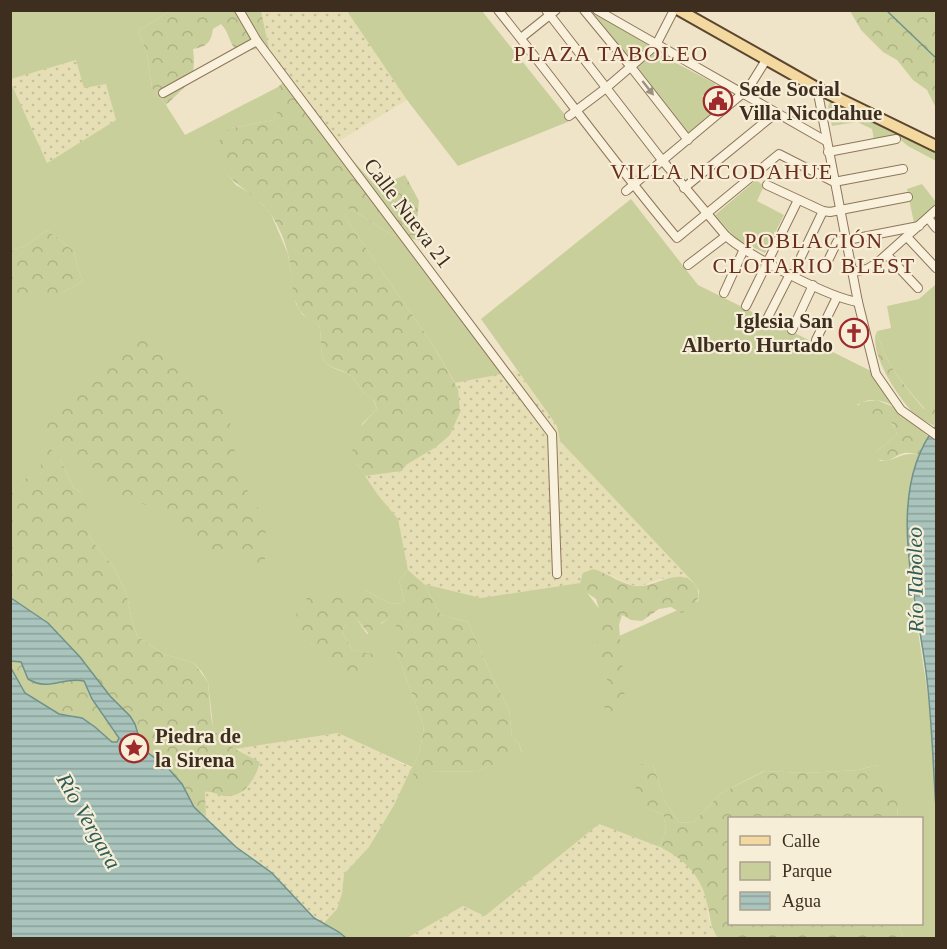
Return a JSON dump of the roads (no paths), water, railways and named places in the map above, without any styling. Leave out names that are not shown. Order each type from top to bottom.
[{"type":"main road","points":[[679,10],[817,88],[936,146]]},
{"type":"street","name":"Calle Nueva 21","points":[[239,10],[257,41],[552,434],[556,574]]},
{"type":"street","points":[[498,10],[633,185],[677,238],[779,154],[834,182],[903,168]]},
{"type":"street","points":[[584,10],[688,140]]},
{"type":"street","points":[[597,10],[826,141]]},
{"type":"street","points":[[568,116],[606,88],[656,45],[674,10]]},
{"type":"street","points":[[521,38],[550,12],[662,160],[726,236],[744,249],[790,274],[837,297],[858,302]]},
{"type":"street","points":[[163,93],[257,41]]},
{"type":"street","points":[[626,191],[742,94],[755,81],[766,60]]},
{"type":"street","points":[[817,88],[858,302],[876,374],[901,410],[936,435]]},
{"type":"street","points":[[684,188],[776,113]]},
{"type":"street","points":[[828,152],[896,140]]},
{"type":"street","points":[[767,185],[823,211],[840,211],[908,197]]},
{"type":"street","points":[[746,306],[798,200]]},
{"type":"street","points":[[852,272],[872,266],[887,255],[936,210]]},
{"type":"street","points":[[801,257],[823,211]]},
{"type":"street","points":[[928,218],[936,228]]},
{"type":"street","points":[[824,269],[837,242],[919,226]]},
{"type":"street","points":[[688,265],[726,236]]},
{"type":"street","points":[[907,237],[936,268]]},
{"type":"street","points":[[723,293],[744,249]]},
{"type":"street","points":[[887,255],[918,288]]},
{"type":"street","points":[[768,317],[790,274]]},
{"type":"street","points":[[792,330],[813,285]]},
{"type":"street","points":[[816,339],[837,297]]},
{"type":"water","name":"Río Taboleo","points":[[936,426],[936,808],[929,696],[912,584],[907,516],[911,484],[920,453]]},
{"type":"water","name":"Río Vergara","points":[[11,598],[48,623],[80,657],[110,696],[130,716],[141,744],[147,752],[168,768],[182,784],[194,807],[236,847],[272,873],[314,918],[346,938],[11,938],[11,668],[25,693],[59,714],[82,718],[112,742],[117,742],[119,738],[92,699],[84,681],[36,683],[28,679],[21,662],[11,661]]},
{"type":"waterway","points":[[886,10],[936,58]]},
{"type":"place","name":"Sede Social Villa Nicodahue","points":[[718,101]]},
{"type":"place","name":"Iglesia San Alberto Hurtado","points":[[854,333]]},
{"type":"place","name":"Piedra de la Sirena","points":[[134,748]]},
{"type":"district","name":"PLAZA TABOLEO","points":[[611,53]]},
{"type":"district","name":"VILLA NICODAHUE","points":[[722,171]]},
{"type":"district","name":"POBLACIÓN CLOTARIO BLEST","points":[[814,252]]}]
